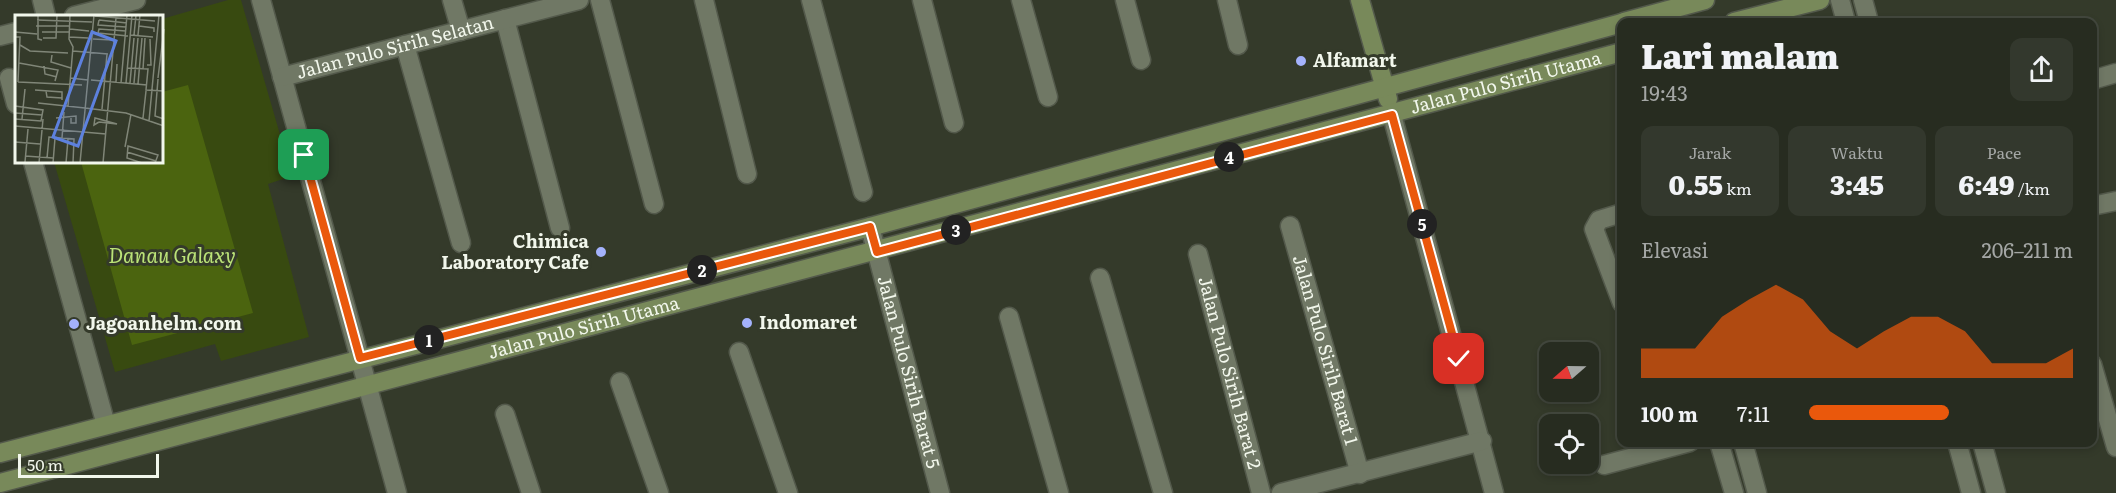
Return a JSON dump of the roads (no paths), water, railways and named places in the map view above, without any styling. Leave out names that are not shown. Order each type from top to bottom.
[{"type":"main road","points":[[1360,0],[1392,115]]},
{"type":"main road","name":"Jalan Pulo Sirih Utama","points":[[1641,18],[1705,0]]},
{"type":"main road","points":[[1741,18],[1757,8],[1820,0]]},
{"type":"main road","name":"Jalan Pulo Sirih Utama","points":[[0,453],[870,227],[1617,25]]},
{"type":"main road","name":"Jalan Pulo Sirih Utama","points":[[0,483],[877,252],[1617,53]]},
{"type":"main road","points":[[1469,65],[1476,91]]},
{"type":"main road","points":[[1302,110],[1309,136]]},
{"type":"street","points":[[42,0],[46,15]]},
{"type":"street","points":[[261,0],[396,493]]},
{"type":"street","points":[[452,0],[460,30]]},
{"type":"street","name":"Jalan Pulo Sirih Selatan","points":[[282,77],[579,0]]},
{"type":"street","points":[[600,0],[654,204]]},
{"type":"street","points":[[704,0],[747,174]]},
{"type":"street","points":[[811,0],[863,192]]},
{"type":"street","points":[[921,0],[954,123]]},
{"type":"street","points":[[1021,0],[1048,97]]},
{"type":"street","points":[[1125,0],[1141,60]]},
{"type":"street","points":[[1227,0],[1238,45]]},
{"type":"street","points":[[1840,0],[1845,18]]},
{"type":"street","points":[[1863,0],[1868,18]]},
{"type":"street","points":[[78,15],[127,1]]},
{"type":"street","points":[[505,19],[560,228]]},
{"type":"street","points":[[0,36],[15,32]]},
{"type":"street","points":[[405,45],[461,243]]},
{"type":"street","points":[[2097,79],[2116,73]]},
{"type":"street","points":[[9,78],[15,100]]},
{"type":"street","points":[[1392,115],[1482,441],[1494,493]]},
{"type":"street","points":[[34,164],[106,425]]},
{"type":"street","points":[[2097,206],[2116,201]]},
{"type":"street","points":[[1617,215],[1599,220],[1594,229],[1617,290]]},
{"type":"street","name":"Jalan Pulo Sirih Barat 1","points":[[1290,226],[1360,474]]},
{"type":"street","name":"Jalan Pulo Sirih Barat 5","points":[[870,227],[940,493]]},
{"type":"street","name":"Jalan Pulo Sirih Barat 2","points":[[1198,254],[1261,493]]},
{"type":"street","points":[[1100,278],[1163,493]]},
{"type":"street","points":[[1009,316],[1059,493]]},
{"type":"street","points":[[738,352],[788,493]]},
{"type":"street","points":[[2097,381],[2116,447]]},
{"type":"street","points":[[620,382],[659,493]]},
{"type":"street","points":[[505,414],[531,493]]},
{"type":"street","points":[[1281,493],[1482,441]]},
{"type":"street","points":[[1604,465],[1671,447]]},
{"type":"street","points":[[1720,447],[1734,493]]},
{"type":"street","points":[[1744,447],[1757,493]]},
{"type":"street","points":[[1958,447],[1971,493]]},
{"type":"street","points":[[1983,447],[1996,493]]},
{"type":"water","name":"Danau Galaxy","points":[[188,85],[253,313],[132,345],[82,164],[164,164],[164,91]]},
{"type":"place","name":"Alfamart","points":[[1301,61]]},
{"type":"place","name":"Chimica Laboratory Cafe","points":[[601,252]]},
{"type":"place","name":"Indomaret","points":[[747,323]]},
{"type":"place","name":"Jagoanhelm.com","points":[[74,324]]}]
